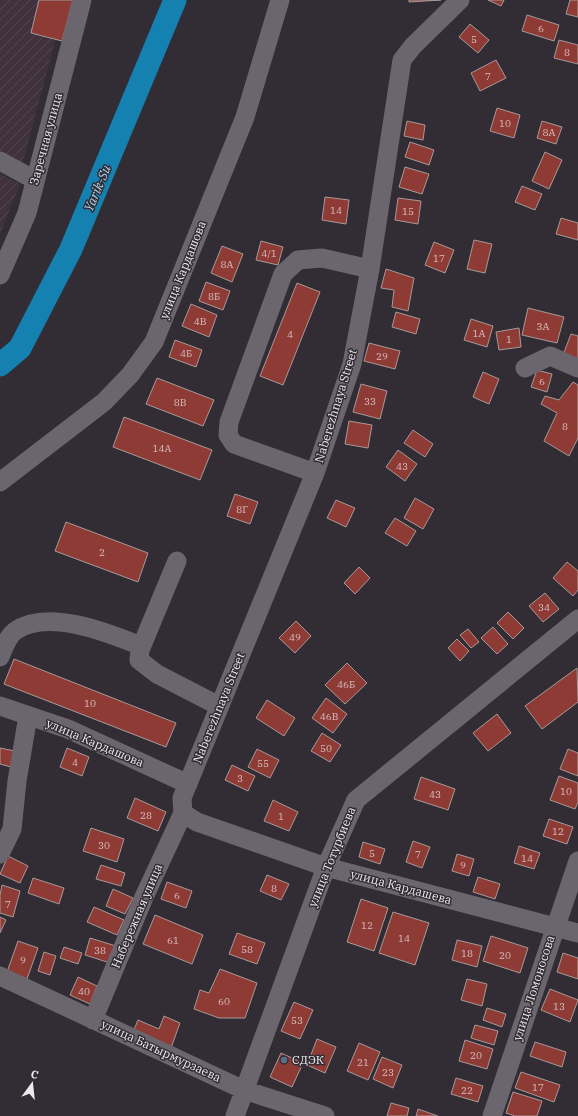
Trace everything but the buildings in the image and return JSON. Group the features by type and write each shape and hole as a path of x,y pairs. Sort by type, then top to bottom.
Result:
{"street":[{"name":"Заречная улица","path":"0,275 27,212 82,0"},
{"name":"улица Кардашова","path":"0,482 104,402 130,375 154,342 245,117 280,0"},
{"name":"Naberezhnaya Street","path":"183,813 182,798 315,473 352,364 370,269 402,60 412,46 460,0"},
{"path":"0,162 35,180"},
{"path":"315,473 234,444 228,435 229,422 283,274 298,260 322,258 370,269"},
{"path":"525,368 550,356 578,368"},
{"path":"177,561 142,646 139,654 139,660 157,674 220,706"},
{"name":"улица Тотурбиева","path":"235,1116 326,867 356,800 578,619"},
{"path":"0,657 7,640 15,632 28,624 47,621 61,622 85,628 142,646"},
{"name":"улица Кардашова","path":"0,706 68,730 188,784"},
{"path":"0,854 12,829 17,781 28,716"},
{"name":"улица Кардашева","path":"183,813 197,822 326,867 578,933"},
{"name":"Набережная улица","path":"93,1020 144,897 183,813"},
{"name":"улица Ломоносова","path":"492,1116 578,861"},
{"name":"улица Батырмурзаева","path":"0,976 244,1090 326,1116"}],"shaded area":[{"path":"0,0 66,0 21,169 0,158"},
{"path":"0,174 20,184 0,234"}],"waterway":[{"name":"Yarik-Su","path":"0,365 20,348 71,249 175,0"}],"place":[{"name":"СДЭК","path":"284,1060"}]}
